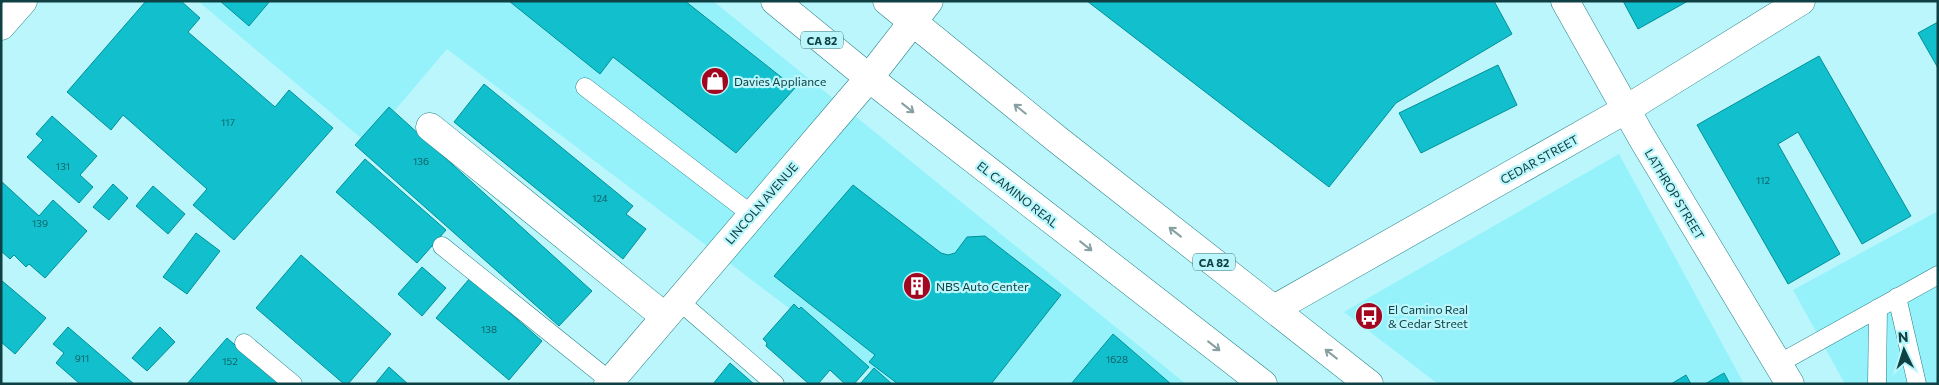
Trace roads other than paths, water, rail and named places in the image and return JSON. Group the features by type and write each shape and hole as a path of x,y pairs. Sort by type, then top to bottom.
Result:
{"street":[{"name":"EL CAMINO REAL","path":"775,1 869,78 1263,384"},
{"name":"CA 82","path":"887,1 921,12 1058,140 1369,384"},
{"name":"LATHROP STREET","path":"1564,1 1626,110 1784,374"},
{"name":"CEDAR STREET","path":"1274,309 1626,110 1801,1"},
{"name":"LINCOLN AVENUE","path":"609,382 869,78 921,12"},
{"path":"430,127 671,308"}],"lane":[{"path":"585,87 751,214"},
{"path":"442,246 609,382"},
{"path":"1784,374 1878,308 1938,275"},
{"path":"1897,297 1917,384"},
{"path":"671,308 775,384"},
{"path":"1877,384 1878,308"},
{"path":"244,343 293,384"}],"place":[{"name":"Davies Appliance","path":"715,81"},
{"name":"NBS Auto Center","path":"917,286"},
{"name":"El Camino Real & Cedar Street","path":"1369,316"}]}
